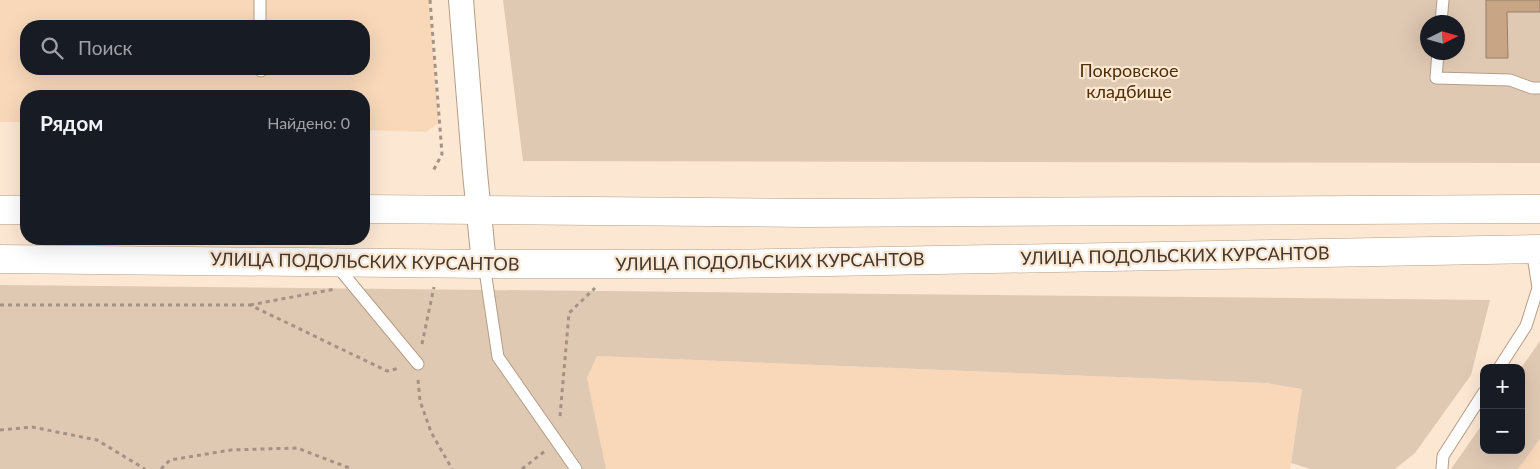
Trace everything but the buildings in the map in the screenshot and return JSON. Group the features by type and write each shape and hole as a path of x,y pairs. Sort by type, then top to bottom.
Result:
{"main road":[{"path":"370,210 806,213 1540,209"},
{"path":"0,210 20,210"},
{"name":"УЛИЦА ПОДОЛЬСКИХ КУРСАНТОВ","path":"0,259 484,264 736,264 1536,250"}],"street":[{"path":"461,0 484,264"}],"lane":[{"path":"260,0 260,20"},
{"path":"1442,15 1443,0"},
{"path":"1437,60 1436,78 1510,80 1532,88 1540,88"},
{"path":"1502,364 1526,326 1538,288 1536,250"},
{"path":"333,262 418,364"},
{"path":"484,264 498,357 576,469"},
{"path":"1442,469 1443,456 1480,398"}],"path":[{"path":"430,0 442,154 432,173"},
{"path":"522,469 557,441 569,314 600,282"},
{"path":"0,305 250,305 353,286"},
{"path":"434,287 418,364 420,401 431,432 452,469"},
{"path":"250,305 387,371 418,364"},
{"path":"0,430 32,427 97,440 146,469"},
{"path":"161,469 170,460 231,450 297,448 352,469"}],"shaded area":[{"path":"0,0 429,0 439,123 426,132 370,130 370,90 20,90 20,122 0,122"},
{"path":"597,356 1266,383 1302,389 1290,469 606,469 587,378"},
{"path":"1540,439 1540,469 1518,469"}],"green space":[{"name":"Покровское кладбище","path":"503,0 1540,0 1540,163 523,161"},
{"path":"0,285 1490,300 1471,375 1415,453 1395,469 1310,469 1291,463 1302,389 1266,383 597,356 587,378 606,469 0,469"},
{"path":"1540,341 1540,439 1518,469 1451,469 1480,428 1480,454 1525,454 1524,364"}]}
